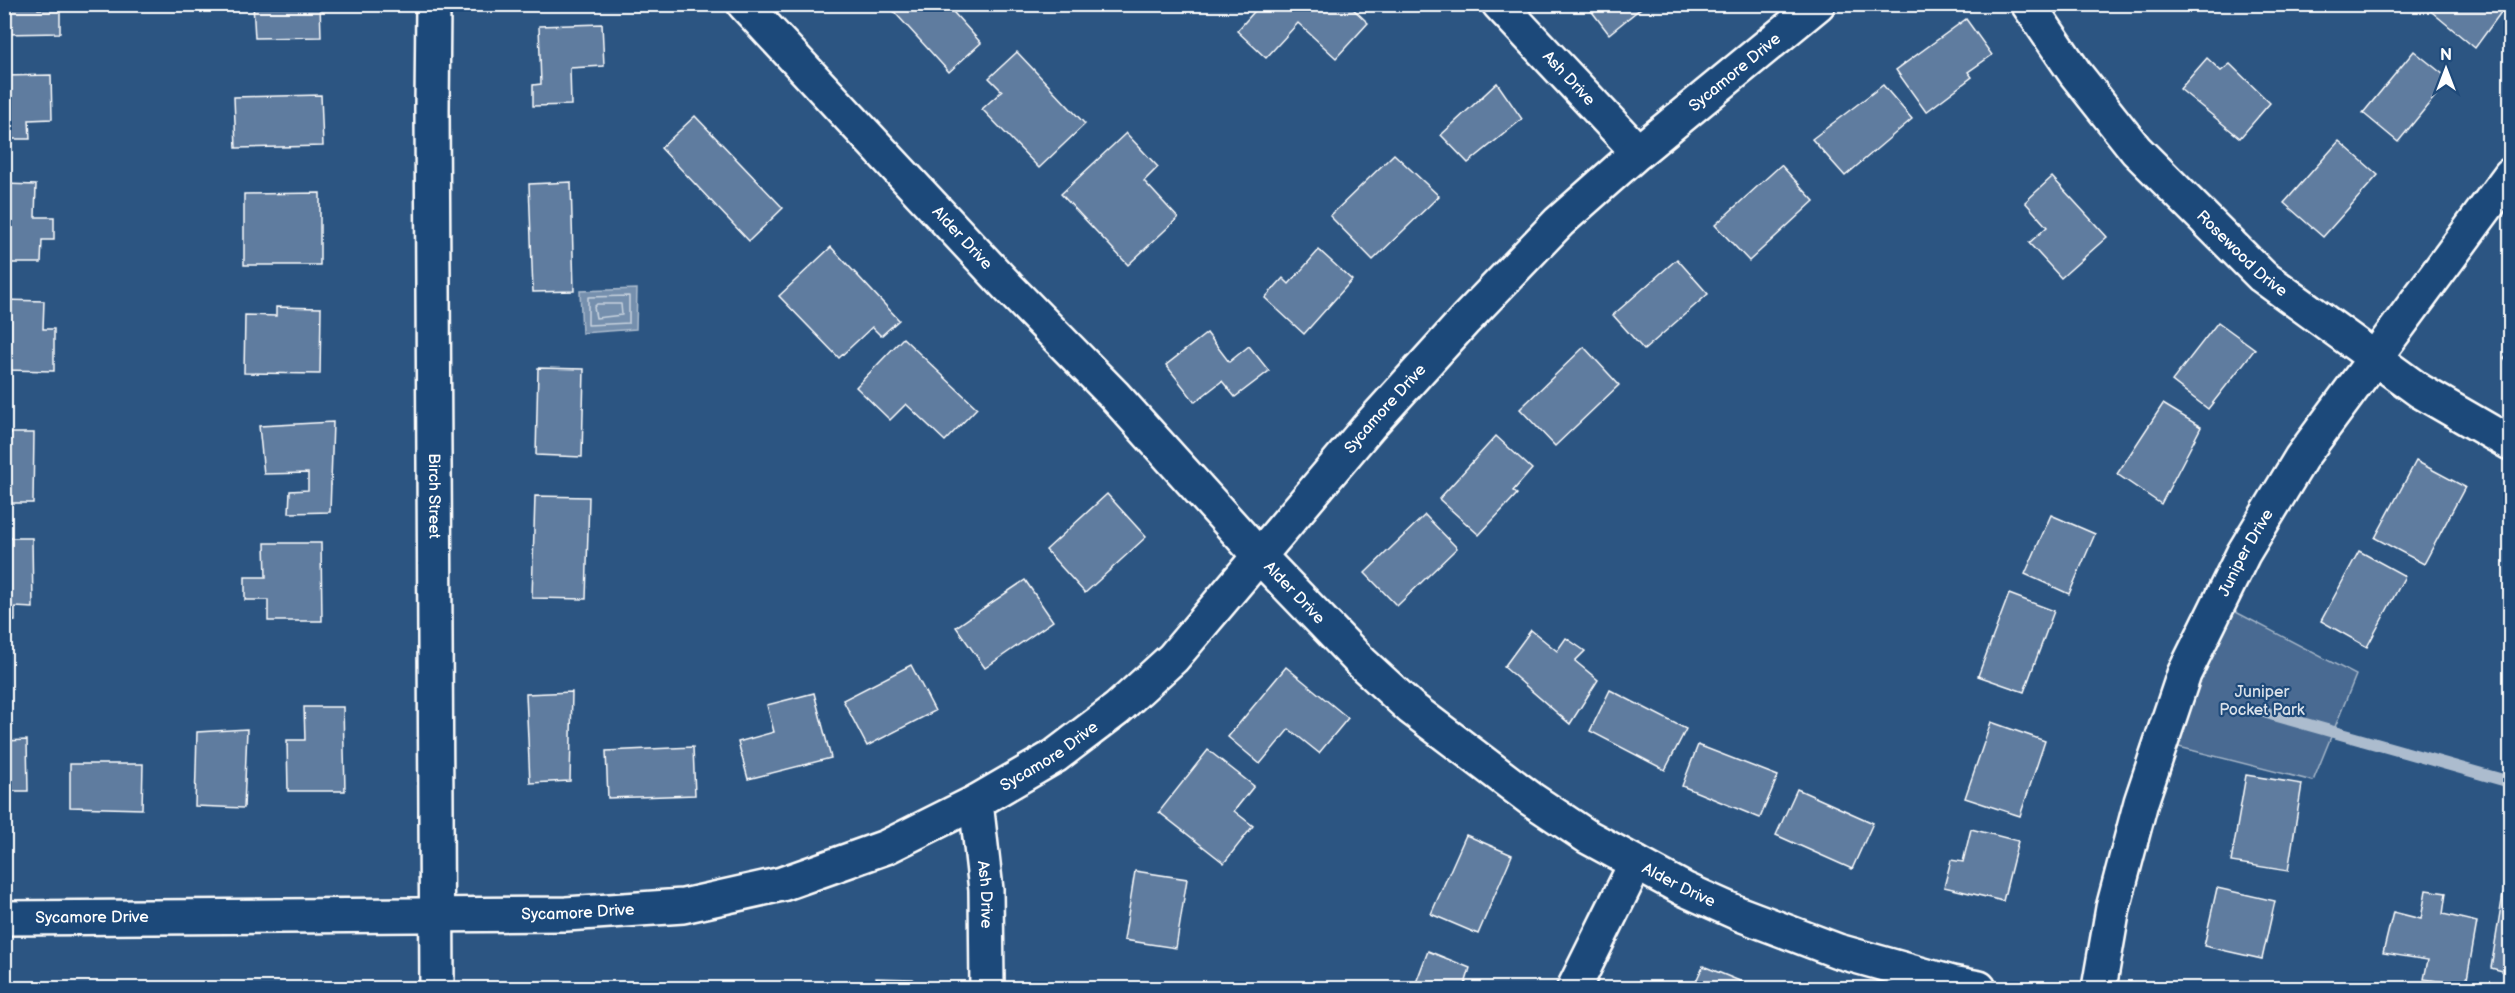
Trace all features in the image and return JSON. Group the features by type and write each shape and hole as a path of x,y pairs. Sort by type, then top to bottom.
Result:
{"street":[{"name":"Birch Street","path":"433,4 437,988"},
{"name":"Alder Drive","path":"744,4 1008,287 1114,395 1260,557 1362,663 1411,708 1531,799 1588,837 1684,889 1740,914 1838,951 1952,983 1979,988"},
{"name":"Ash Drive","path":"1499,4 1638,152"},
{"name":"Sycamore Drive","path":"4,918 566,914 683,906 782,884 885,847 976,802 1055,756 1117,709 1173,658 1369,426 1465,320 1559,222 1638,152 1818,4"},
{"name":"Rosewood Drive","path":"2028,4 2075,73 2136,150 2262,276 2420,391 2511,443"},
{"name":"Juniper Drive","path":"2098,988 2113,908 2141,802 2184,674 2249,544 2301,458 2511,175"},
{"name":"Ash Drive","path":"976,802 986,890 987,988"},
{"path":"1574,988 1636,863"}],"green space":[{"name":"Juniper Pocket Park","path":"2232,610 2356,675 2313,781 2171,745"}],"water":[{"path":"637,289 636,329 582,333 580,291"}],"building":[{"path":"4,4 38,4 38,9 60,9 60,33 4,34"},
{"path":"253,4 320,4 321,37 255,38"},
{"path":"887,4 946,4 981,43 949,72"},
{"path":"1261,4 1348,4 1368,23 1336,58 1298,23 1266,58 1237,31"},
{"path":"1586,4 1646,4 1609,34"},
{"path":"2430,4 2507,4 2475,48 2427,8"},
{"path":"1966,19 1992,55 1968,72 1972,77 1926,112 1896,70"},
{"path":"602,24 604,66 570,68 571,105 533,106 533,85 541,84 539,26"},
{"path":"2414,51 2449,79 2398,142 2363,113"},
{"path":"1017,52 1085,124 1039,168 982,109 1002,91 989,78"},
{"path":"2207,58 2221,71 2230,64 2270,103 2240,138 2180,89"},
{"path":"51,75 52,119 29,120 30,139 4,139 4,76"},
{"path":"1497,83 1522,119 1468,163 1441,135"},
{"path":"1883,85 1912,119 1845,176 1812,139"},
{"path":"321,95 323,146 236,148 234,97"},
{"path":"695,116 783,208 749,241 661,148"},
{"path":"1126,133 1158,167 1144,181 1178,218 1128,265 1061,194"},
{"path":"2339,141 2378,175 2323,237 2284,203"},
{"path":"1394,154 1439,196 1373,260 1330,216"},
{"path":"1781,165 1814,201 1749,261 1715,225"},
{"path":"2052,177 2107,237 2061,278 2029,243 2047,227 2025,202"},
{"path":"571,182 574,291 533,292 529,184"},
{"path":"4,184 36,185 35,217 54,217 54,240 42,240 41,263 4,263"},
{"path":"320,193 320,265 244,265 244,194"},
{"path":"831,247 899,320 881,336 872,327 839,358 779,296"},
{"path":"1319,250 1352,280 1304,334 1265,298 1283,278 1289,284"},
{"path":"1677,259 1708,294 1644,350 1613,315"},
{"path":"4,300 44,301 43,329 54,329 54,371 4,370"},
{"path":"276,307 321,308 320,374 244,373 245,315 276,316"},
{"path":"2218,322 2255,349 2208,409 2172,381"},
{"path":"1207,333 1229,362 1249,346 1269,371 1235,397 1222,381 1195,402 1166,365"},
{"path":"903,338 977,408 945,441 906,404 890,420 856,387"},
{"path":"1584,347 1619,385 1555,446 1520,409"},
{"path":"2510,351 2510,364 2504,359"},
{"path":"538,368 584,369 582,457 536,455"},
{"path":"2163,404 2201,427 2161,504 2117,474"},
{"path":"333,422 330,512 289,513 290,491 308,490 308,473 264,474 259,426"},
{"path":"4,433 34,433 33,503 4,503"},
{"path":"1496,436 1532,469 1513,491 1517,494 1479,535 1439,499"},
{"path":"2416,461 2465,487 2424,564 2375,538"},
{"path":"1107,494 1146,537 1085,593 1046,550"},
{"path":"535,496 589,497 586,599 532,598"},
{"path":"1425,515 1457,548 1397,606 1365,573"},
{"path":"2051,515 2095,534 2069,594 2025,574"},
{"path":"4,538 32,538 33,608 15,607 15,621 4,622"},
{"path":"265,543 321,543 322,621 268,621 268,600 245,600 245,577 266,577"},
{"path":"2359,551 2405,576 2367,647 2321,621"},
{"path":"1025,580 1053,621 985,668 956,627"},
{"path":"2009,594 2054,611 2024,692 1978,676"},
{"path":"1531,630 1557,651 1566,638 1585,651 1575,661 1598,680 1570,724 1504,667"},
{"path":"911,665 935,711 867,746 843,700"},
{"path":"1286,667 1348,718 1319,753 1289,729 1260,764 1228,737"},
{"path":"1610,690 1686,729 1665,770 1590,731"},
{"path":"572,692 570,781 530,783 526,694"},
{"path":"814,693 831,758 748,779 738,742 774,732 767,705"},
{"path":"304,707 343,707 345,791 288,791 287,740 305,740"},
{"path":"1991,722 2045,741 2020,816 1965,798"},
{"path":"247,729 244,808 195,806 197,732"},
{"path":"27,740 28,791 4,791 4,741"},
{"path":"1698,745 1778,776 1760,818 1682,786"},
{"path":"693,747 695,795 608,798 606,751"},
{"path":"1208,750 1254,786 1234,811 1253,826 1224,863 1159,812"},
{"path":"70,764 143,764 142,809 70,807"},
{"path":"2246,775 2302,784 2288,871 2231,862"},
{"path":"1797,789 1873,823 1852,869 1776,835"},
{"path":"1971,829 2018,841 2003,901 1944,887 1951,860 1963,862"},
{"path":"1466,835 1512,855 1478,934 1431,914"},
{"path":"1135,871 1187,879 1176,948 1124,940"},
{"path":"2217,888 2275,901 2262,959 2204,946"},
{"path":"2426,890 2446,893 2443,914 2477,922 2466,985 2424,979 2428,960 2383,953 2393,912 2421,919"},
{"path":"2503,894 2510,895 2510,973 2491,968"},
{"path":"1428,951 1470,968 1464,988 1414,988"},
{"path":"1703,966 1757,988 1693,988"},
{"path":"876,978 913,979 913,988 876,988"}],"waterway":[{"path":"2267,713 2510,782"}]}
